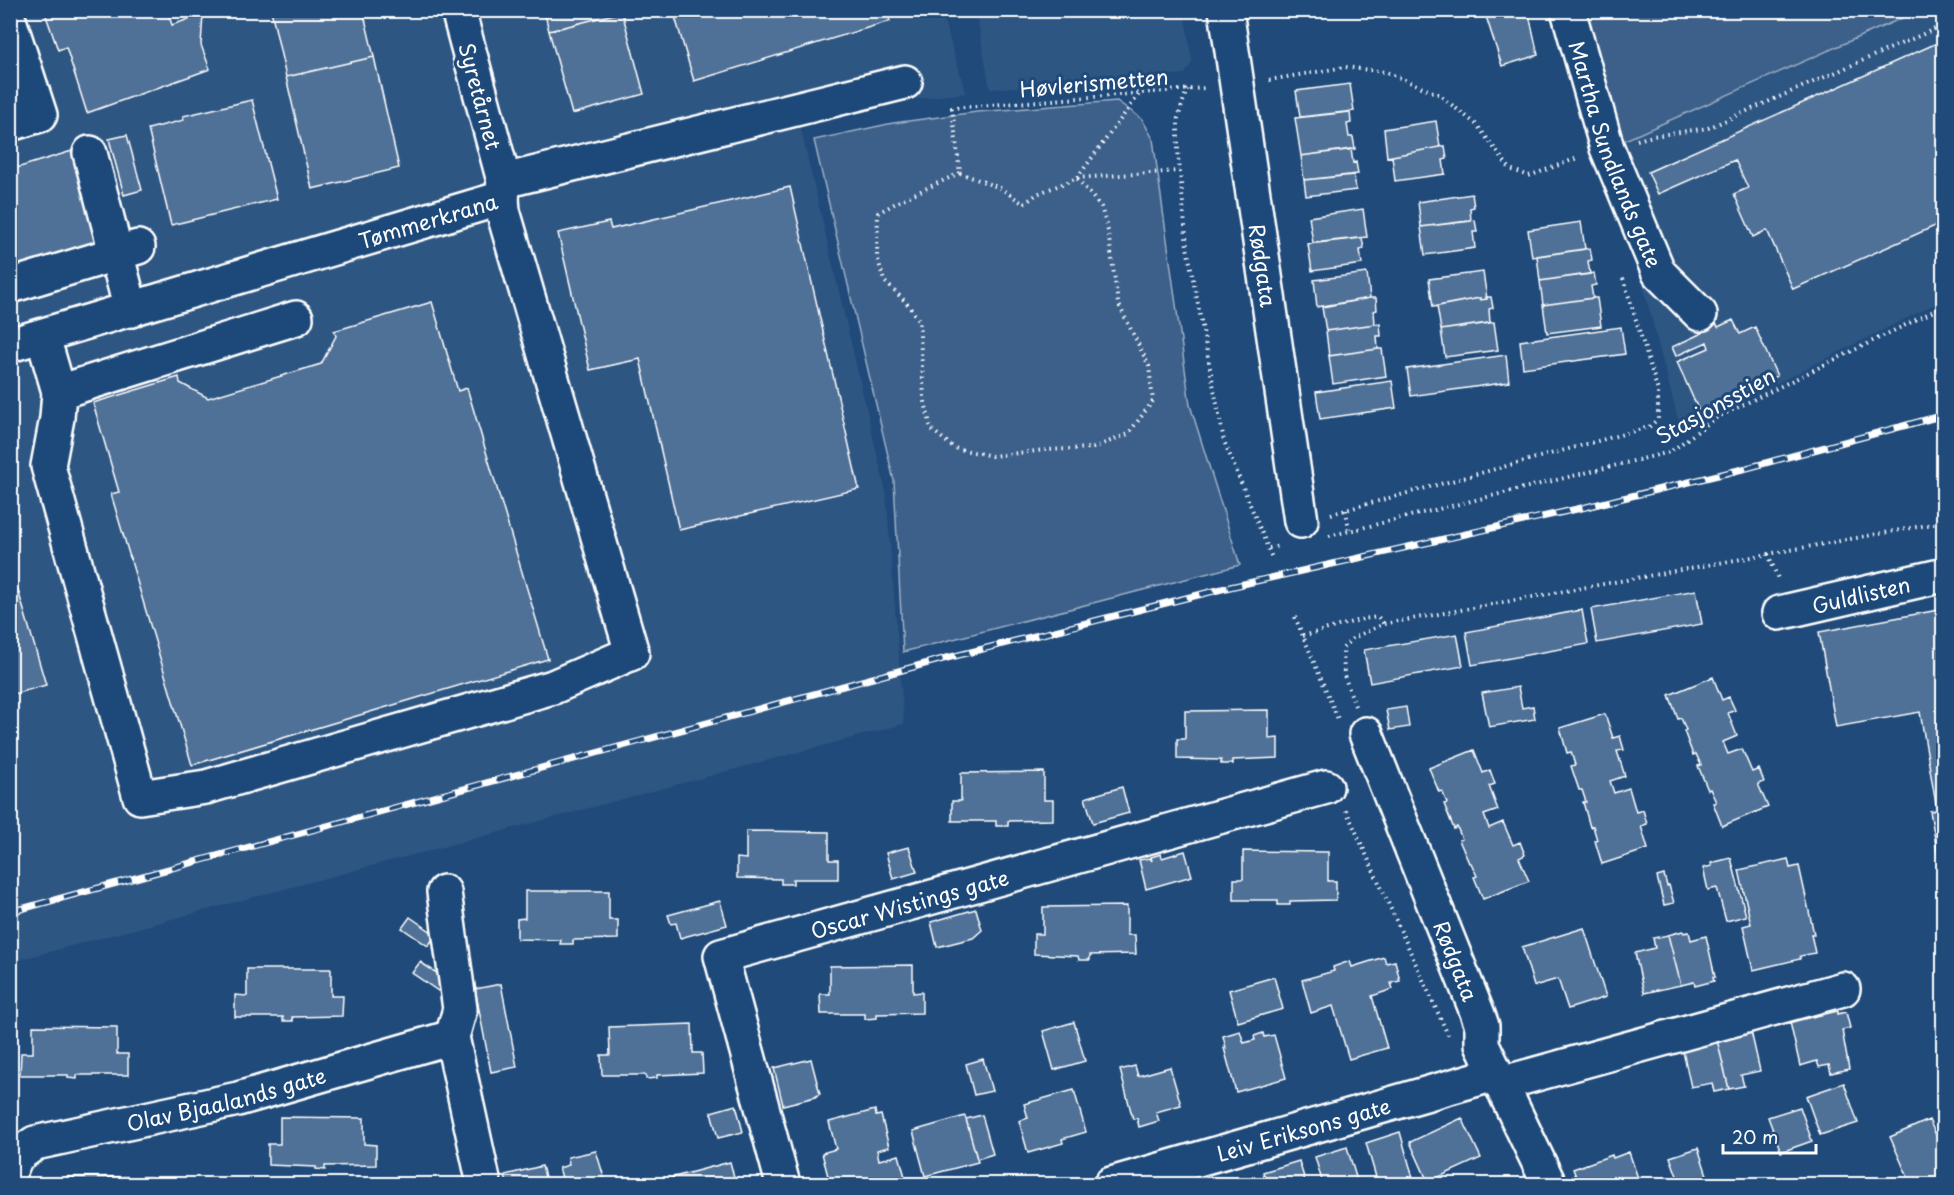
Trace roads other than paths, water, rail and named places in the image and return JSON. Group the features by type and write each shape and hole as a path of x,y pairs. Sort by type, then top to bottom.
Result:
{"street":[{"name":"Syretårnet","path":"59,392 57,418 48,466 140,797 207,787 542,690 632,653 503,211 503,190 458,10"},
{"name":"Rødgata","path":"1226,10 1301,521"},
{"name":"Martha Sundlands gate","path":"1569,10 1607,148 1659,273 1700,314"},
{"path":"10,23 40,116 10,124"},
{"name":"Tømmerkrana","path":"10,345 131,310 503,190 905,82"},
{"path":"90,153 127,250 131,310"},
{"path":"10,286 127,250"},
{"path":"44,337 59,392 296,318"},
{"name":"Guldlisten","path":"1779,613 1944,575"},
{"name":"Rødgata","path":"1366,734 1477,1012 1482,1026 1482,1044 1549,1185"},
{"name":"Oscar Wistings gate","path":"783,1185 721,956 1326,787"},
{"path":"444,892 460,1009 452,1037 484,1185"},
{"name":"Leiv Eriksons gate","path":"1111,1185 1497,1079 1843,989"},
{"name":"Olav Bjaalands gate","path":"10,1170 17,1156 35,1143 238,1098 452,1037"}],"railway":[{"path":"10,912 943,659 1230,587 1586,507 1747,468 1944,415"}]}
